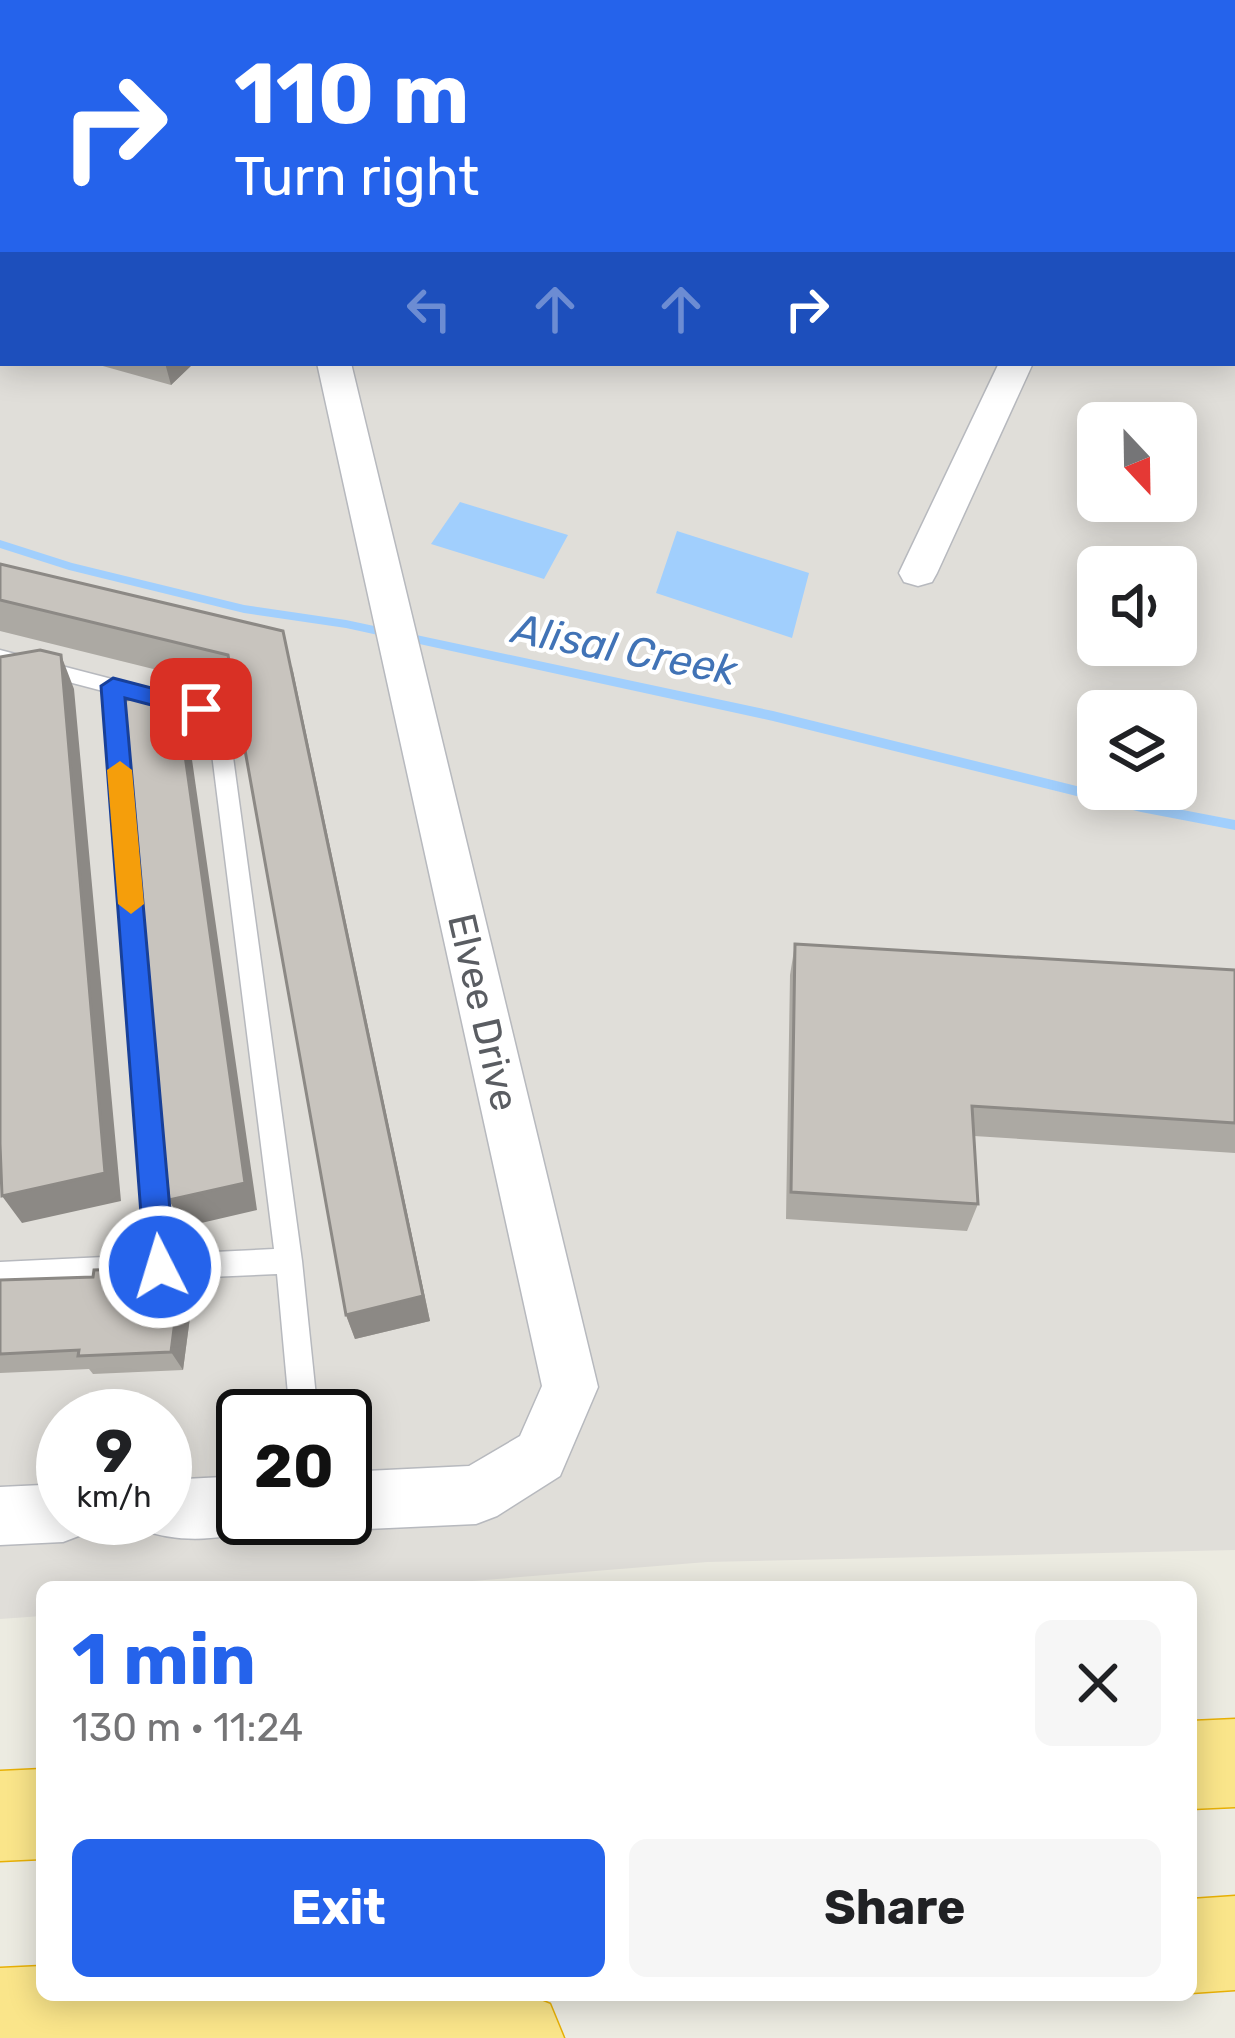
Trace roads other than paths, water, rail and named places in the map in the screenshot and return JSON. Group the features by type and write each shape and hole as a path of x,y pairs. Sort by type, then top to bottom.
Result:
{"highway":[{"path":"1197,1765 1235,1763"},
{"path":"0,1816 36,1814"},
{"path":"1197,1946 1235,1943"},
{"path":"0,2016 292,2001"},
{"path":"226,2005 517,2038"}],"street":[{"name":"Elvee Drive","path":"335,366 570,1387 541,1456 476,1495 372,1500"},
{"path":"918,573 1015,366"},
{"path":"0,1516 36,1514"}],"lane":[{"path":"0,657 201,709 219,728 301,1389"},
{"path":"113,686 160,1267"},
{"path":"0,1274 289,1261"}],"water":[{"path":"460,502 568,535 544,579 431,544"},
{"path":"677,531 809,573 792,638 656,593"}],"waterway":[{"name":"Alisal Creek","path":"0,544 244,609 346,624 773,716 1141,807 1235,825"}]}
